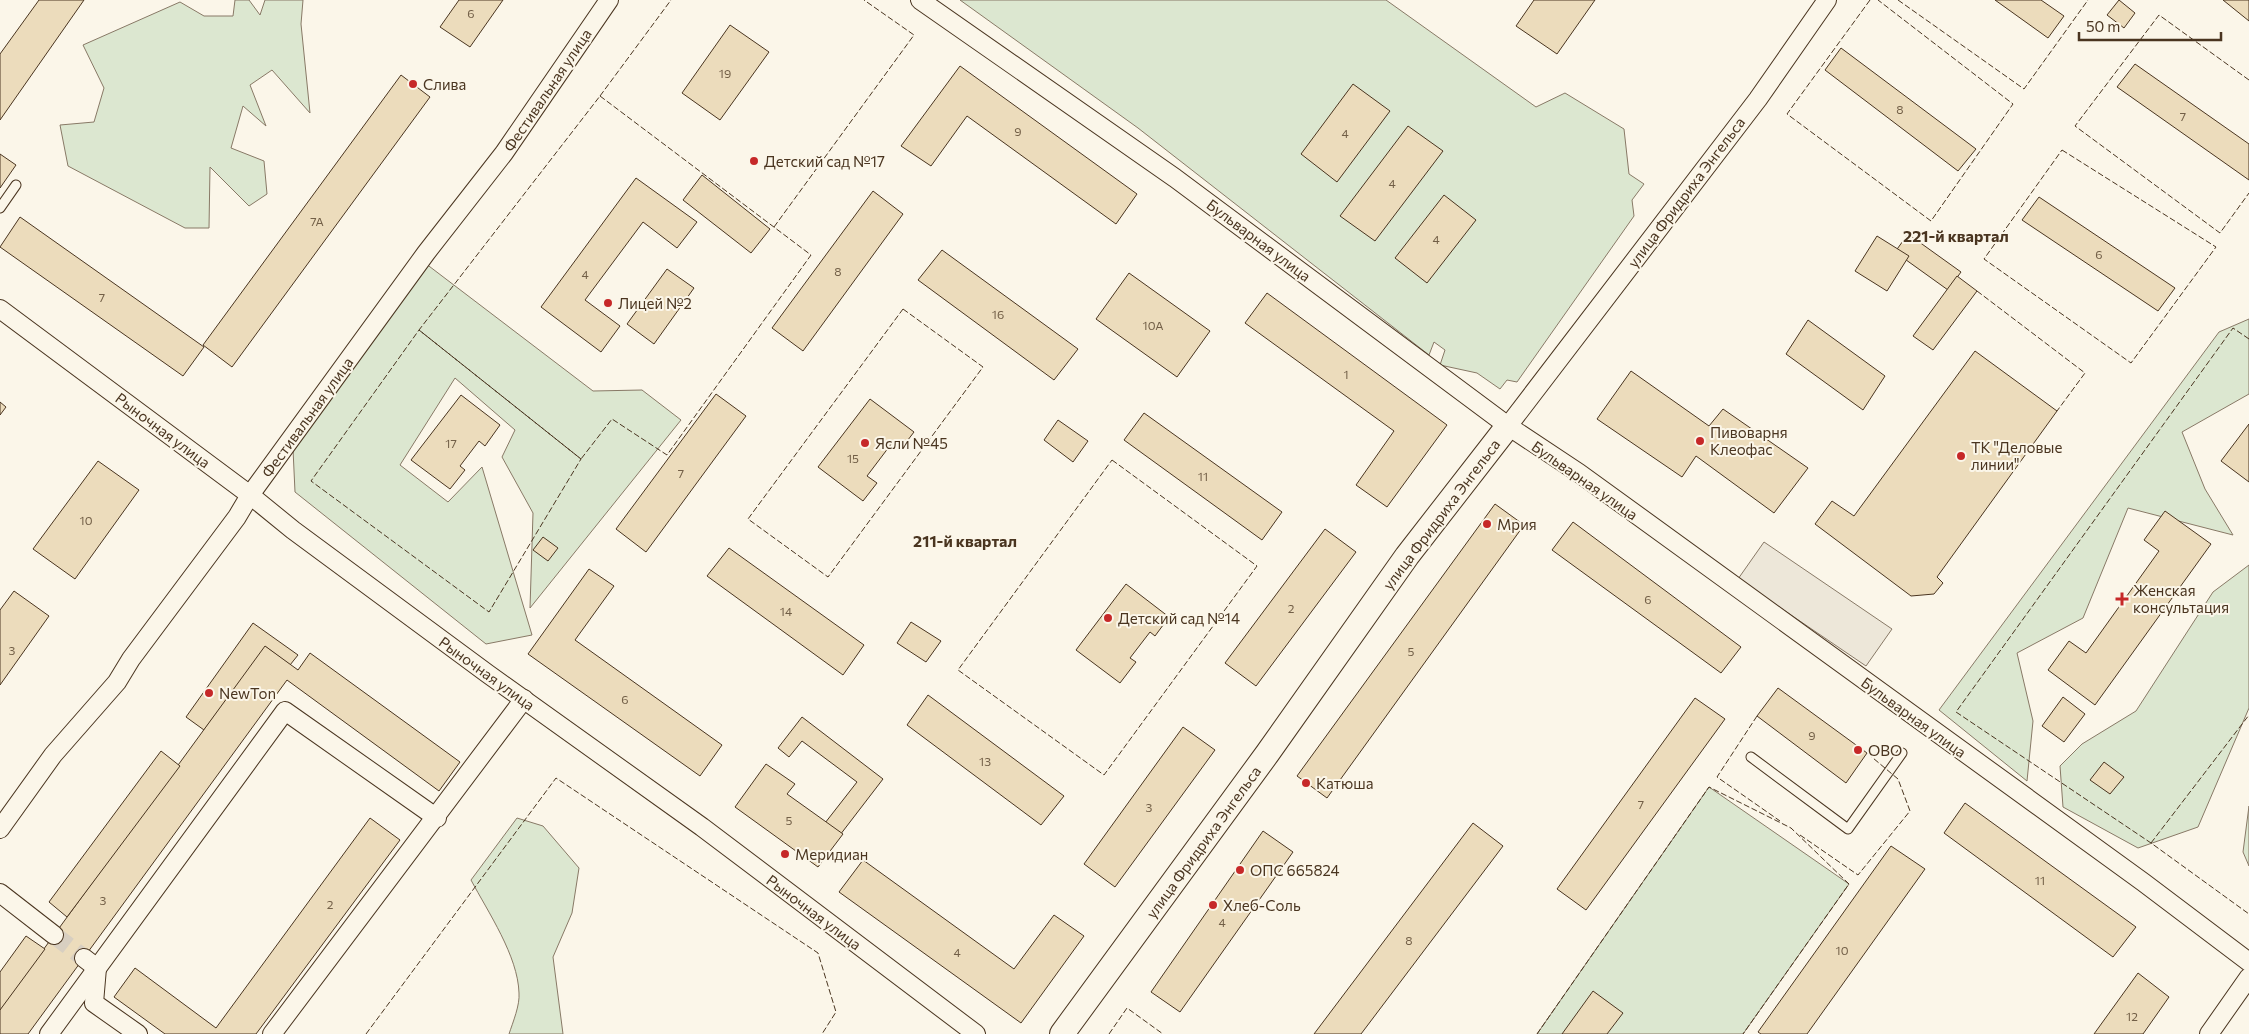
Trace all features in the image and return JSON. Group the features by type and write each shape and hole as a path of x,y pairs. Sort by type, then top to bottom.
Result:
{"street":[{"name":"Фестивальная улица","path":"0,829 53,755 117,682 131,659 237,517 250,495 426,253 504,153 609,0"},
{"name":"Бульварная улица","path":"920,0 1175,178 1508,426 1579,473 2143,882 2249,962"},
{"name":"улица Фридриха Энгельса","path":"1062,1034 1268,754 1408,556 1758,99 1827,0"},
{"name":"Рыночная улица","path":"0,309 250,495 293,530 702,827 976,1034"},
{"path":"272,1034 524,699"},
{"path":"49,1034 90,963 285,711 436,818"},
{"path":"0,893 54,935"},
{"path":"90,963 94,1003 138,1034"},
{"path":"2209,1034 2249,977"}],"lane":[{"path":"0,208 16,185"},
{"path":"1751,757 1848,829 1902,753"}],"green space":[{"path":"235,0 249,0 260,15 265,0 303,0 301,24 310,113 272,70 250,85 266,126 243,106 231,148 264,161 267,194 249,206 210,167 209,228 185,228 68,166 60,125 94,122 104,88 83,45 180,2 204,16 233,16"},
{"path":"960,0 1386,0 1536,107 1565,93 1624,129 1629,174 1644,184 1632,200 1634,216 1517,382 1507,380 1500,389 1477,373 1440,365 1445,350 1434,342 1429,355 1138,128"},
{"path":"421,260 593,391 642,390 681,420 530,608 533,513 502,457 515,430 455,378 400,465 448,502 482,467 532,635 486,644 295,492 293,449"},
{"path":"2249,319 2249,394 2182,432 2205,489 2233,535 2128,508 2083,618 2017,653 2033,721 2027,781 1939,710 2219,332"},
{"path":"2249,565 2249,708 2198,827 2138,848 2063,807 2060,766 2082,744 2136,711 2213,592"},
{"path":"1709,787 1849,884 1743,1034 1537,1034"},
{"path":"2249,806 2249,866 2243,852"},
{"path":"517,818 543,826 579,868 572,913 553,957 563,1034 509,1034 518,1003 517,979 508,949 471,880"}],"shaded area":[{"path":"1764,542 1892,629 1866,666 1738,579"}],"building":[{"path":"39,0 84,0 0,120 0,54"},
{"path":"459,0 503,0 470,47 440,27"},
{"path":"1534,0 1595,0 1557,54 1516,26"},
{"path":"1995,0 2041,0 2064,16 2048,38"},
{"path":"2119,0 2135,13 2124,28 2107,15"},
{"path":"2223,0 2249,0 2249,21"},
{"path":"730,25 769,52 720,120 682,93"},
{"path":"1841,48 1976,149 1958,171 1825,70"},
{"path":"2135,64 2249,144 2249,180 2117,87"},
{"path":"960,66 1137,194 1116,224 967,116 931,166 901,146"},
{"path":"401,75 430,97 232,367 203,345"},
{"path":"1353,84 1390,111 1337,182 1301,154"},
{"path":"1408,126 1443,151 1375,241 1340,216"},
{"path":"0,154 16,165 0,188"},
{"path":"702,175 770,229 751,253 683,200"},
{"path":"636,178 697,222 677,248 643,222 585,300 620,326 601,352 541,307"},
{"path":"873,191 903,214 803,351 772,328"},
{"path":"1444,195 1476,220 1427,283 1395,258"},
{"path":"2039,197 2175,288 2158,311 2022,220"},
{"path":"20,217 204,347 183,376 0,247"},
{"path":"1908,234 1961,272 1948,290 1895,252"},
{"path":"1877,236 1909,256 1887,291 1855,271"},
{"path":"942,250 1078,349 1054,380 918,280"},
{"path":"667,269 694,288 654,344 627,324"},
{"path":"1129,273 1210,331 1177,377 1096,319"},
{"path":"1957,276 1977,291 1933,350 1913,336"},
{"path":"1267,293 1447,425 1387,507 1356,485 1394,431 1245,323"},
{"path":"1808,320 1885,376 1863,410 1786,354"},
{"name":"ТК \"Деловые линии\"","path":"1975,351 2057,411 1937,577 1943,583 1934,594 1911,596 1815,524 1832,501 1854,516"},
{"name":"Пивоварня Клеофас","path":"1631,371 1709,426 1723,409 1808,468 1774,513 1696,456 1682,477 1597,419"},
{"path":"716,394 746,416 646,552 616,529"},
{"path":"461,395 500,425 485,446 479,441 460,466 465,470 450,489 411,460"},
{"path":"870,399 914,432 901,449 892,443 867,476 877,483 863,501 818,467"},
{"path":"0,402 6,407 0,415"},
{"path":"1144,413 1282,512 1262,540 1124,440"},
{"path":"1058,420 1088,441 1073,462 1044,440"},
{"path":"2249,424 2249,482 2221,461"},
{"path":"98,461 139,490 75,579 33,549"},
{"path":"1495,504 1524,525 1327,798 1297,776"},
{"path":"2165,511 2211,544 2095,705 2048,670 2069,641 2086,653 2159,551 2144,540"},
{"path":"1573,522 1741,647 1721,673 1552,550"},
{"path":"1325,529 1356,552 1256,686 1225,663"},
{"path":"543,537 558,548 548,561 533,550"},
{"path":"729,548 864,645 843,675 707,576"},
{"path":"589,569 614,586 575,640 722,745 700,776 528,654"},
{"path":"1126,584 1169,617 1155,636 1150,632 1130,658 1136,662 1120,683 1076,650"},
{"path":"14,591 49,616 0,685 0,610"},
{"path":"911,622 941,641 926,662 897,643"},
{"path":"253,623 298,655 290,665 266,647 204,730 186,717"},
{"path":"265,646 298,670 310,653 460,762 439,791 287,680 28,1034 0,1034 0,1009"},
{"path":"1778,688 1867,753 1846,783 1757,716"},
{"path":"928,695 1064,796 1041,825 907,725"},
{"path":"2063,697 2085,714 2064,742 2042,726"},
{"path":"1695,698 1725,719 1586,910 1557,889"},
{"path":"802,717 883,779 840,835 825,823 857,782 802,741 789,757 778,748"},
{"path":"1183,727 1215,750 1115,887 1084,864"},
{"path":"161,751 180,766 67,917 49,902"},
{"path":"2104,762 2124,777 2110,794 2090,780"},
{"path":"766,764 795,784 787,794 843,834 818,867 735,807"},
{"path":"1965,803 2136,927 2113,957 1944,833"},
{"path":"370,818 400,840 256,1034 165,1034 114,997 135,968 216,1028"},
{"path":"1473,823 1503,846 1361,1034 1314,1034"},
{"path":"1263,831 1293,852 1180,1012 1151,992"},
{"path":"1891,846 1925,869 1807,1034 1761,1034 1758,1032"},
{"path":"863,860 1014,969 1054,915 1084,936 1021,1023 839,892"},
{"path":"26,936 45,949 0,1010 0,972"},
{"path":"2138,973 2169,997 2143,1034 2094,1034"},
{"path":"1593,991 1623,1013 1607,1034 1562,1034"}],"tunnel":[{"path":"54,935 84,958"}],"fence":[{"path":"600,96 671,0"},
{"path":"774,227 914,35 864,0"},
{"path":"1870,0 1787,114 1931,221 2013,104 1878,0"},
{"path":"1898,0 2024,89 2088,0"},
{"path":"2249,80 2159,15 2075,126 2220,233 2249,193"},
{"path":"600,96 811,255 667,455 612,419 581,459 419,330 600,96"},
{"path":"2062,150 2216,247 2131,363 1984,259 2062,150"},
{"path":"1977,291 2085,373 2057,411"},
{"path":"903,309 983,367 828,577 748,519 903,309"},
{"path":"2249,339 2233,328 1956,712 2151,843 2249,914"},
{"path":"419,330 581,459 489,612 311,481 419,330"},
{"path":"1112,460 1257,566 1104,775 958,670 1112,460"},
{"path":"2151,843 2249,715"},
{"path":"1757,716 1717,777 1780,821"},
{"path":"1800,835 1858,875 1910,811 1898,779 1867,753"},
{"path":"366,1034 556,778 818,953 836,1012 822,1034"},
{"path":"1537,1034 1709,787 1791,828 1849,884 1743,1034"},
{"path":"1109,1034 1127,1008 1163,1034"}],"place":[{"name":"Слива","path":"413,84"},
{"name":"Детский сад №17","path":"754,161"},
{"name":"Лицей №2","path":"608,303"},
{"name":"Пивоварня Клеофас","path":"1700,441"},
{"name":"Ясли №45","path":"865,443"},
{"name":"ТК \"Деловые линии\"","path":"1961,456"},
{"name":"Мрия","path":"1487,524"},
{"name":"Женская консультация","path":"2122,599"},
{"name":"Детский сад №14","path":"1108,618"},
{"name":"NewTon","path":"209,693"},
{"name":"ОВО","path":"1858,750"},
{"name":"Катюша","path":"1306,783"},
{"name":"Меридиан","path":"785,854"},
{"name":"ОПС 665824","path":"1240,870"},
{"name":"Хлеб-Соль","path":"1213,905"}],"district":[{"name":"221-й квартал","path":"1956,235"},
{"name":"211-й квартал","path":"965,540"}]}
